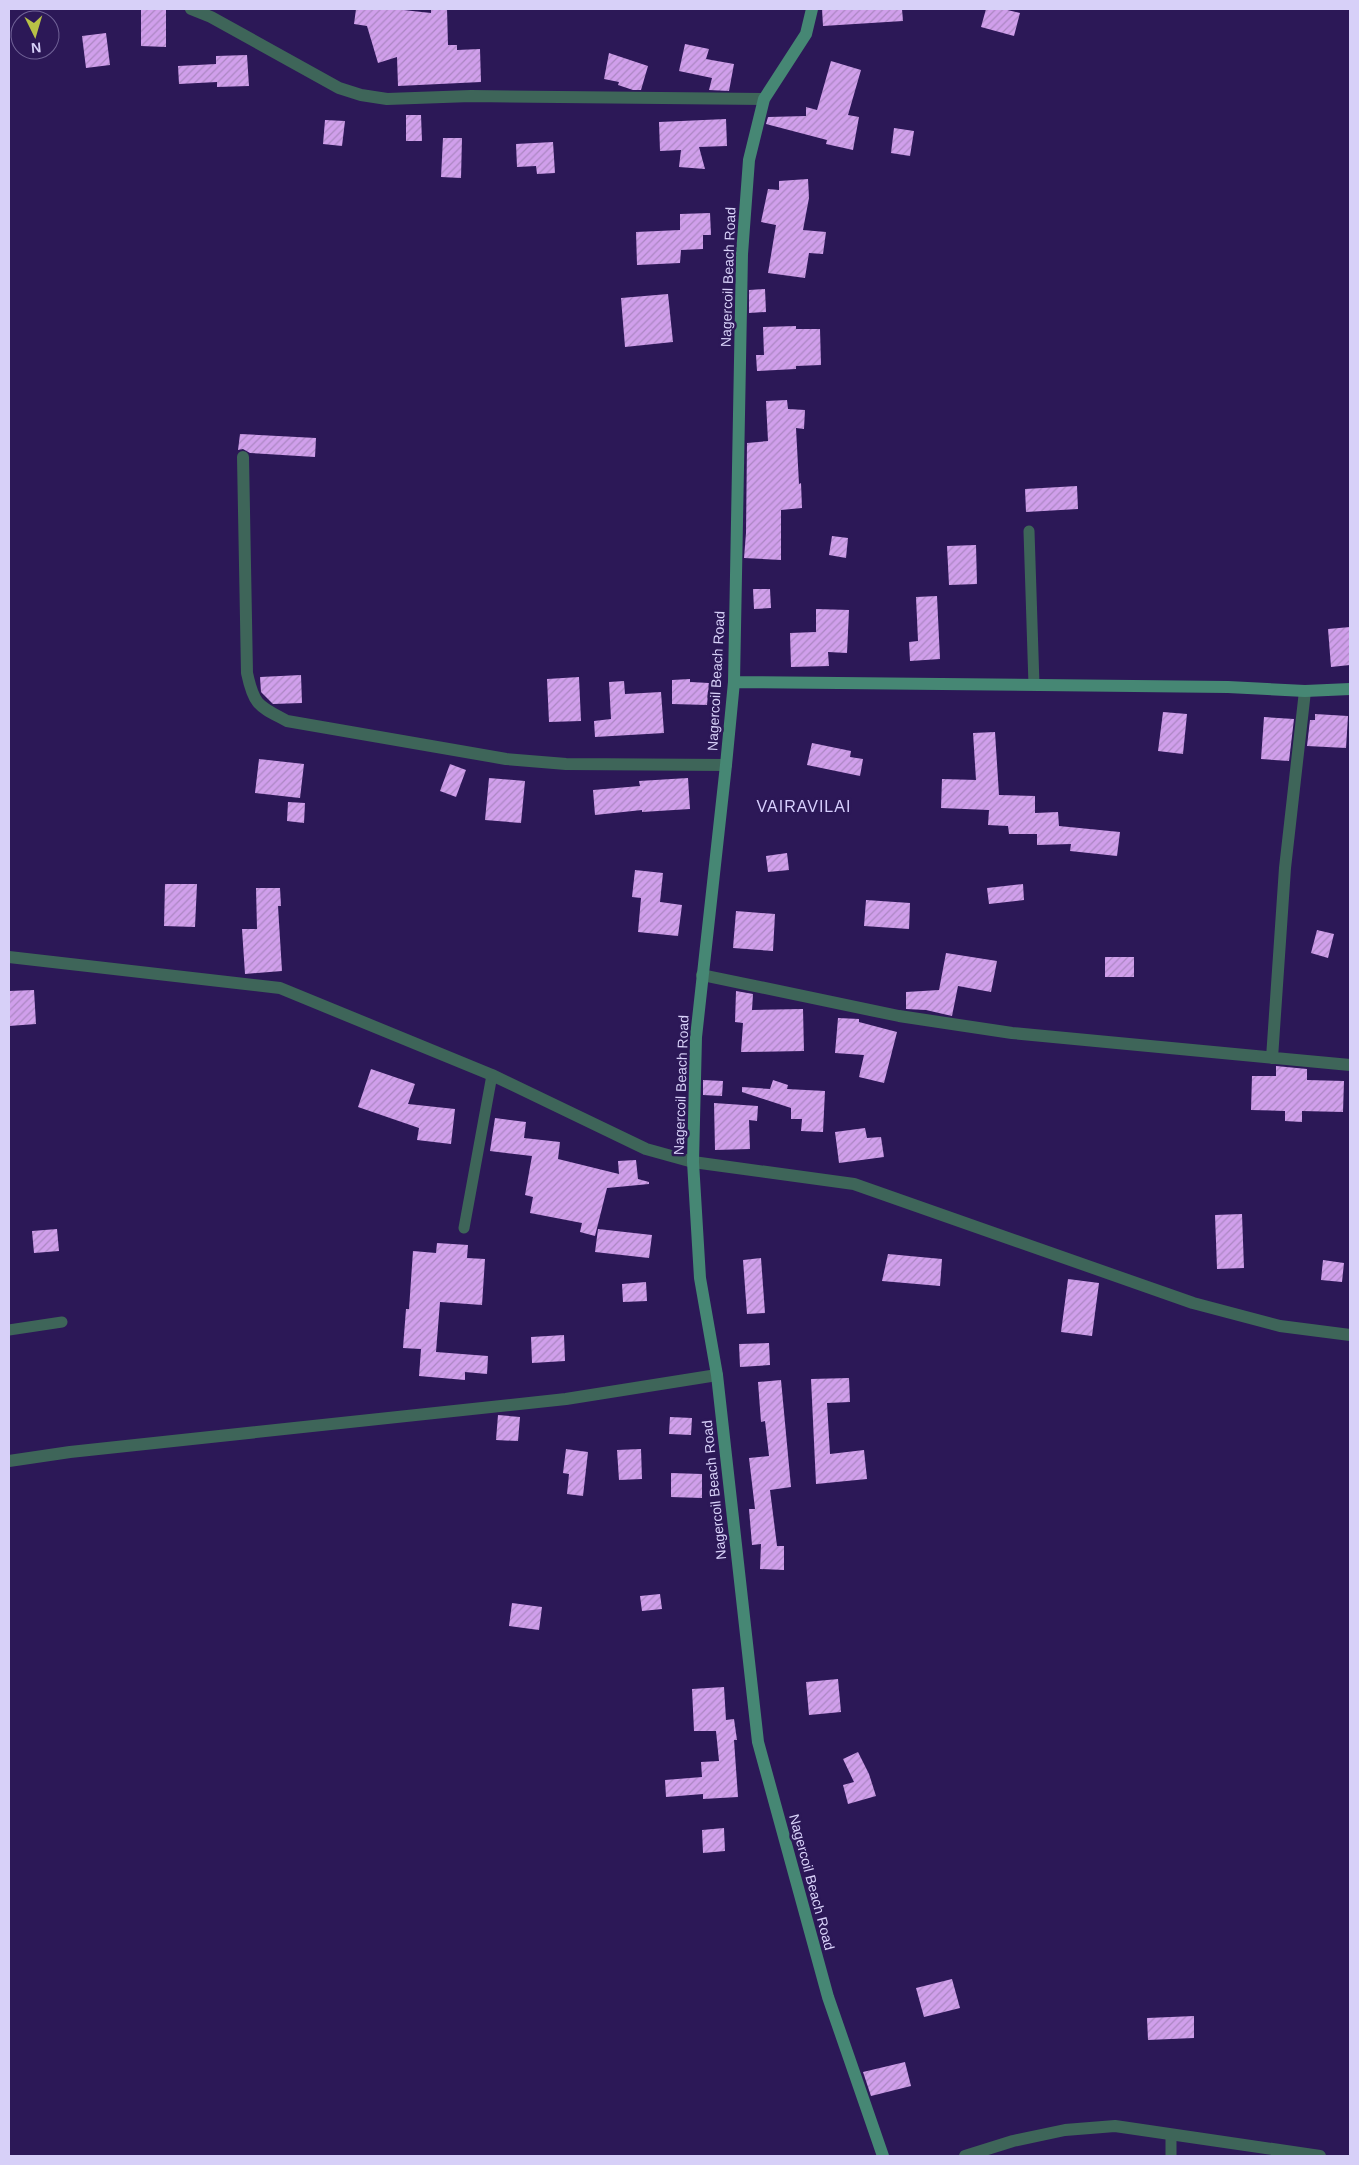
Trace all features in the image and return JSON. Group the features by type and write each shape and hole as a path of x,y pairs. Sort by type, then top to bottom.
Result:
{"main road":[{"name":"Nagercoil Beach Road","path":"812,9 806,34 764,99 749,160 742,254 734,682 696,1037 693,1162 700,1278 717,1374 758,1742 828,1997 882,2156"},
{"path":"734,682 1228,687 1305,691 1350,689"}],"street":[{"path":"191,9 211,17 339,88 362,95 387,99 470,96 764,99"},
{"path":"243,457 247,673 251,691 260,707 287,721 506,759 566,764 726,765"},
{"path":"1272,1058 1285,868 1305,691"},
{"path":"9,957 280,988 492,1075 646,1149 693,1162 854,1184 1193,1304 1280,1326 1350,1335"},
{"path":"702,975 899,1016 1012,1033 1350,1065"},
{"path":"9,1461 70,1452 566,1399 717,1374"},
{"path":"965,2156 1013,2141 1065,2130 1115,2126 1320,2156"}],"lane":[{"path":"1029,531 1034,684"},
{"path":"464,1228 492,1075"},
{"path":"9,1330 62,1322"},
{"path":"1171,2135 1171,2156"}],"building":[{"path":"356,9 394,9 431,13 431,9 447,9 448,45 457,45 457,50 480,49 481,82 398,86 397,57 378,63 367,26 354,24"},
{"path":"822,9 902,9 903,21 823,26"},
{"path":"986,9 1003,9 1020,13 1014,36 981,27"},
{"path":"141,10 166,10 166,47 141,46"},
{"path":"106,33 110,65 86,68 82,36"},
{"path":"685,44 709,49 706,59 734,64 729,91 709,90 712,78 679,71"},
{"path":"609,53 648,66 641,90 633,90 618,85 619,82 604,79"},
{"path":"247,55 249,86 217,87 217,82 179,84 178,66 216,64 216,56"},
{"path":"831,61 861,70 848,115 859,117 853,150 826,144 827,140 766,124 768,117 806,116 806,107 817,110"},
{"path":"406,115 421,115 422,141 406,141"},
{"path":"726,119 727,146 699,147 705,169 679,167 681,150 660,151 659,122"},
{"path":"325,120 345,121 342,146 323,144"},
{"path":"894,128 914,131 910,156 891,153"},
{"path":"443,138 462,138 461,178 441,177"},
{"path":"553,142 555,173 537,174 536,166 517,167 516,144"},
{"path":"808,179 809,198 803,230 826,232 823,254 809,253 805,278 768,273 776,225 761,222 768,189 779,190 779,181"},
{"path":"710,213 711,235 703,235 703,249 681,250 680,263 637,265 636,232 680,230 680,214"},
{"path":"765,289 766,312 749,313 749,290"},
{"path":"668,294 673,342 625,347 621,298"},
{"path":"796,326 796,329 820,329 821,365 796,366 796,369 757,371 756,355 764,355 763,327"},
{"path":"787,400 788,409 805,410 804,429 796,428 802,508 781,510 781,560 744,558 747,443 768,441 766,401"},
{"path":"240,434 316,438 315,457 250,453 243,449 238,450"},
{"path":"1077,486 1078,509 1026,512 1025,489"},
{"path":"832,536 848,538 846,558 829,555"},
{"path":"976,545 977,584 949,585 947,546"},
{"path":"753,589 770,589 771,608 754,609"},
{"path":"937,596 940,659 910,661 909,642 918,641 916,597"},
{"path":"816,609 849,610 847,653 828,652 829,666 791,667 790,633 816,632"},
{"path":"1350,627 1350,665 1331,667 1328,629"},
{"path":"301,675 302,703 273,704 261,692 260,677"},
{"path":"579,677 581,721 549,722 547,679"},
{"path":"690,679 690,682 709,683 707,705 672,704 672,680"},
{"path":"624,681 625,694 661,692 664,733 595,737 594,721 611,719 609,682"},
{"path":"1163,712 1187,714 1183,754 1158,751"},
{"path":"1315,714 1348,716 1346,748 1307,746 1310,720 1315,720"},
{"path":"1264,717 1294,719 1289,761 1261,759"},
{"path":"995,732 999,795 1035,796 1035,813 1058,812 1059,826 1120,832 1117,856 1070,851 1071,844 1037,845 1037,834 1009,834 1008,826 988,825 989,810 941,808 942,779 976,780 973,733"},
{"path":"812,743 851,751 850,757 863,759 860,776 807,765"},
{"path":"259,759 304,764 300,798 255,793"},
{"path":"450,764 466,770 456,797 440,791"},
{"path":"489,778 525,781 521,823 485,820"},
{"path":"688,778 690,809 642,812 642,810 595,815 593,790 640,786 639,781"},
{"path":"288,802 305,803 304,823 287,821"},
{"path":"787,853 789,870 768,872 766,856"},
{"path":"635,870 663,873 660,902 682,905 678,936 638,932 641,898 632,897"},
{"path":"165,884 197,884 195,927 164,926"},
{"path":"1023,884 1024,900 989,904 987,888"},
{"path":"256,888 280,888 281,906 278,906 282,971 245,974 242,929 257,929"},
{"path":"866,900 910,903 909,929 864,926"},
{"path":"736,911 775,914 773,951 733,948"},
{"path":"1317,930 1334,934 1328,958 1311,953"},
{"path":"946,953 997,961 991,992 958,986 952,1016 926,1010 906,1009 906,992 939,990"},
{"path":"1105,957 1134,957 1134,977 1105,977"},
{"path":"34,990 36,1024 9,1026 9,991"},
{"path":"736,991 753,994 752,1010 803,1009 804,1051 741,1052 743,1023 735,1022"},
{"path":"838,1018 859,1019 859,1022 897,1032 884,1083 859,1077 864,1055 835,1053"},
{"path":"1276,1066 1307,1069 1307,1080 1344,1081 1343,1112 1302,1111 1302,1122 1285,1121 1285,1111 1251,1110 1252,1076 1276,1076"},
{"path":"371,1069 415,1084 408,1104 455,1109 451,1144 417,1140 419,1128 358,1107"},
{"path":"703,1080 723,1081 722,1096 703,1095"},
{"path":"773,1080 788,1085 787,1089 825,1091 823,1132 801,1131 802,1119 791,1119 791,1108 742,1092 742,1087 770,1089"},
{"path":"714,1103 758,1106 757,1121 749,1120 750,1149 715,1150"},
{"path":"495,1118 526,1122 524,1138 560,1142 558,1159 619,1174 618,1161 636,1160 638,1179 649,1182 649,1184 607,1188 595,1236 580,1232 582,1223 530,1213 533,1197 525,1195 532,1156 490,1151"},
{"path":"865,1128 867,1138 881,1137 884,1157 839,1163 835,1132"},
{"path":"1242,1214 1244,1268 1217,1269 1215,1215"},
{"path":"57,1229 59,1251 34,1253 32,1231"},
{"path":"598,1229 652,1235 649,1258 595,1252"},
{"path":"437,1243 468,1245 467,1258 485,1259 482,1305 440,1302 436,1352 488,1356 487,1374 465,1372 465,1380 419,1376 421,1349 403,1348 406,1309 409,1309 413,1251 436,1253"},
{"path":"888,1254 942,1259 940,1286 882,1281"},
{"path":"761,1258 765,1313 747,1314 743,1260"},
{"path":"1323,1260 1344,1263 1342,1282 1321,1280"},
{"path":"1068,1279 1099,1283 1092,1336 1061,1332"},
{"path":"646,1282 647,1301 623,1302 622,1284"},
{"path":"564,1335 565,1361 532,1363 531,1337"},
{"path":"769,1343 770,1365 740,1367 739,1344"},
{"path":"849,1378 850,1402 827,1403 830,1454 864,1450 867,1479 816,1484 811,1379"},
{"path":"781,1380 791,1487 770,1490 777,1546 784,1546 784,1570 760,1569 761,1544 752,1545 749,1509 755,1509 749,1458 769,1456 765,1421 761,1422 758,1382"},
{"path":"498,1415 520,1417 518,1441 496,1440"},
{"path":"670,1417 692,1418 691,1435 669,1434"},
{"path":"566,1449 588,1452 583,1496 567,1494 569,1474 563,1473"},
{"path":"641,1449 642,1479 619,1480 617,1450"},
{"path":"671,1473 702,1474 702,1498 671,1497"},
{"path":"660,1594 662,1609 642,1611 640,1596"},
{"path":"512,1603 542,1607 539,1630 509,1626"},
{"path":"838,1679 841,1712 809,1715 806,1682"},
{"path":"724,1687 726,1720 734,1719 737,1740 734,1740 738,1797 703,1799 703,1794 666,1797 665,1780 702,1777 701,1762 719,1761 716,1731 694,1731 692,1689"},
{"path":"858,1752 869,1774 876,1796 848,1804 843,1785 854,1782 843,1759"},
{"path":"724,1828 725,1851 703,1853 702,1830"},
{"path":"952,1979 960,2008 924,2017 916,1988"},
{"path":"1194,2016 1194,2038 1148,2040 1147,2018"},
{"path":"905,2062 911,2086 871,2096 863,2072"}],"district":[{"name":"VAIRAVILAI","path":"804,806"}]}
